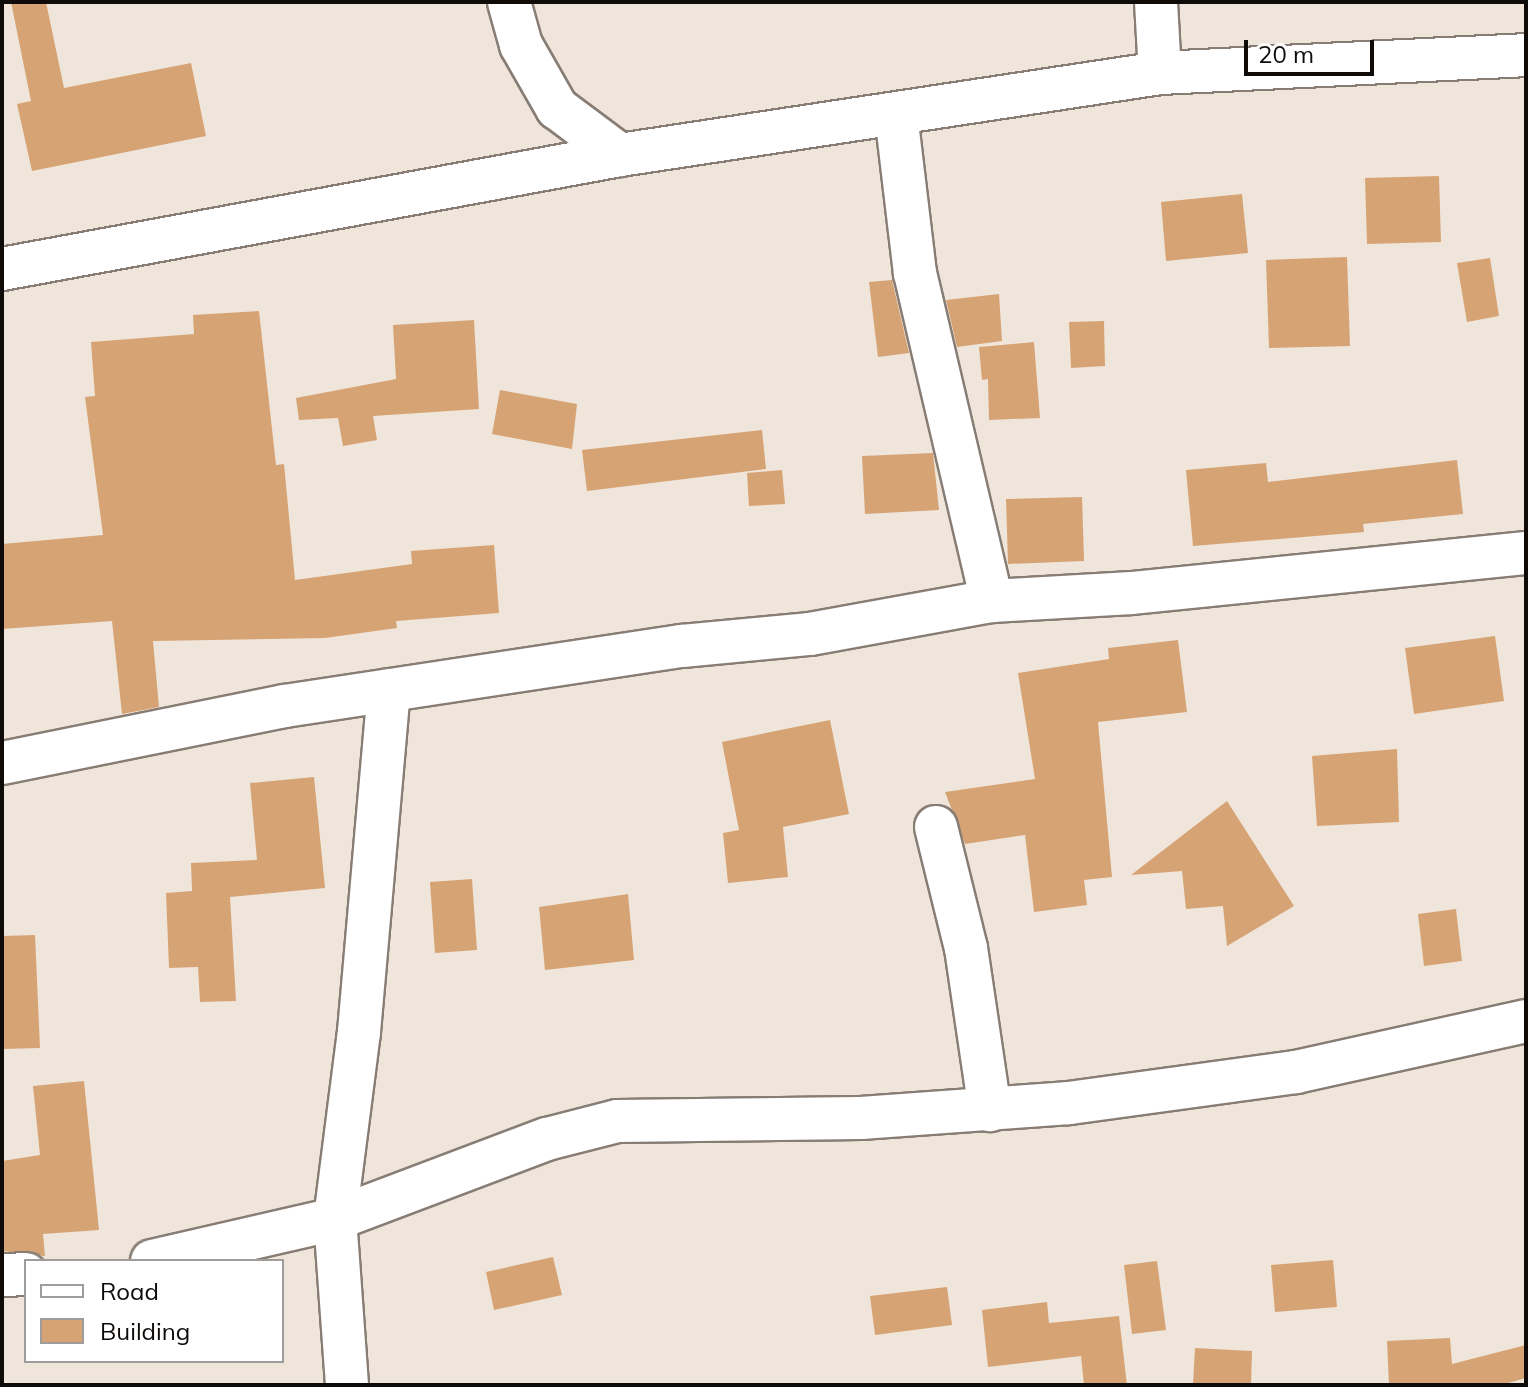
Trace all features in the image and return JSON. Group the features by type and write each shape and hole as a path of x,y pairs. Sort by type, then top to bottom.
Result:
{"street":[{"path":"509,2 521,45 557,108 620,155"},
{"path":"1156,2 1160,73"},
{"path":"2,269 620,155 1160,73 1526,55"},
{"path":"896,114 915,273 992,601"},
{"path":"2,763 389,690 682,646 810,634 992,601 1132,593 1526,553"},
{"path":"347,1385 335,1219 359,1032 389,690"},
{"path":"936,827 966,948 990,1110"},
{"path":"161,1259 335,1219 547,1139 617,1121 990,1110 1220,1085 1526,1021"},
{"path":"2,1275 24,1274"}],"building":[{"path":"11,2 46,2 64,88 191,63 206,136 32,171 17,104 31,101"},
{"path":"1439,176 1441,242 1367,244 1365,178"},
{"path":"1242,194 1248,253 1166,261 1161,202"},
{"path":"1347,257 1350,346 1269,348 1266,260"},
{"path":"1490,258 1499,316 1467,322 1457,263"},
{"path":"892,280 909,353 878,357 869,282"},
{"path":"999,294 1002,341 957,347 946,300"},
{"path":"259,311 276,465 284,464 295,580 412,564 411,551 494,545 499,613 396,621 397,628 325,638 153,641 159,707 122,714 112,621 2,629 2,544 103,535 85,397 95,396 91,342 194,334 193,315"},
{"path":"474,320 479,409 373,416 377,440 343,446 338,418 299,420 296,398 396,379 393,325"},
{"path":"1104,321 1105,366 1071,368 1069,322"},
{"path":"1034,342 1040,418 989,420 988,379 982,380 979,347"},
{"path":"500,390 577,404 572,449 492,434"},
{"path":"762,430 766,469 587,491 582,450"},
{"path":"933,453 939,510 865,514 862,456"},
{"path":"1457,460 1463,514 1363,524 1364,532 1193,546 1186,470 1266,463 1268,482"},
{"path":"782,470 785,504 749,506 747,473"},
{"path":"1082,497 1084,561 1008,564 1006,499"},
{"path":"1495,636 1504,701 1414,714 1405,648"},
{"path":"1178,640 1187,712 1098,722 1112,877 1084,880 1087,905 1034,912 1025,835 965,844 945,792 1035,779 1018,673 1109,659 1108,648"},
{"path":"830,720 849,814 783,827 788,877 728,883 723,833 739,830 722,742"},
{"path":"1397,749 1399,822 1317,826 1312,756"},
{"path":"314,777 325,888 230,897 236,1001 200,1002 198,967 169,968 166,893 192,891 191,863 257,860 250,783"},
{"path":"1227,801 1294,906 1227,946 1223,906 1186,909 1182,871 1131,875"},
{"path":"472,879 477,950 435,953 430,882"},
{"path":"628,894 634,960 545,970 539,907"},
{"path":"1456,909 1462,961 1424,966 1418,914"},
{"path":"35,935 40,1048 2,1049 2,936"},
{"path":"84,1081 99,1230 43,1234 45,1256 2,1251 2,1161 40,1155 33,1086"},
{"path":"553,1257 562,1295 494,1310 486,1272"},
{"path":"1333,1260 1337,1307 1275,1312 1271,1265"},
{"path":"1157,1261 1166,1330 1132,1334 1124,1265"},
{"path":"947,1287 952,1325 875,1335 870,1296"},
{"path":"1047,1302 1049,1323 1119,1316 1127,1385 1084,1385 1081,1356 988,1367 982,1310"},
{"path":"1450,1338 1452,1364 1526,1345 1526,1378 1501,1385 1389,1385 1387,1341"},
{"path":"1195,1348 1252,1351 1251,1385 1193,1385"}]}
